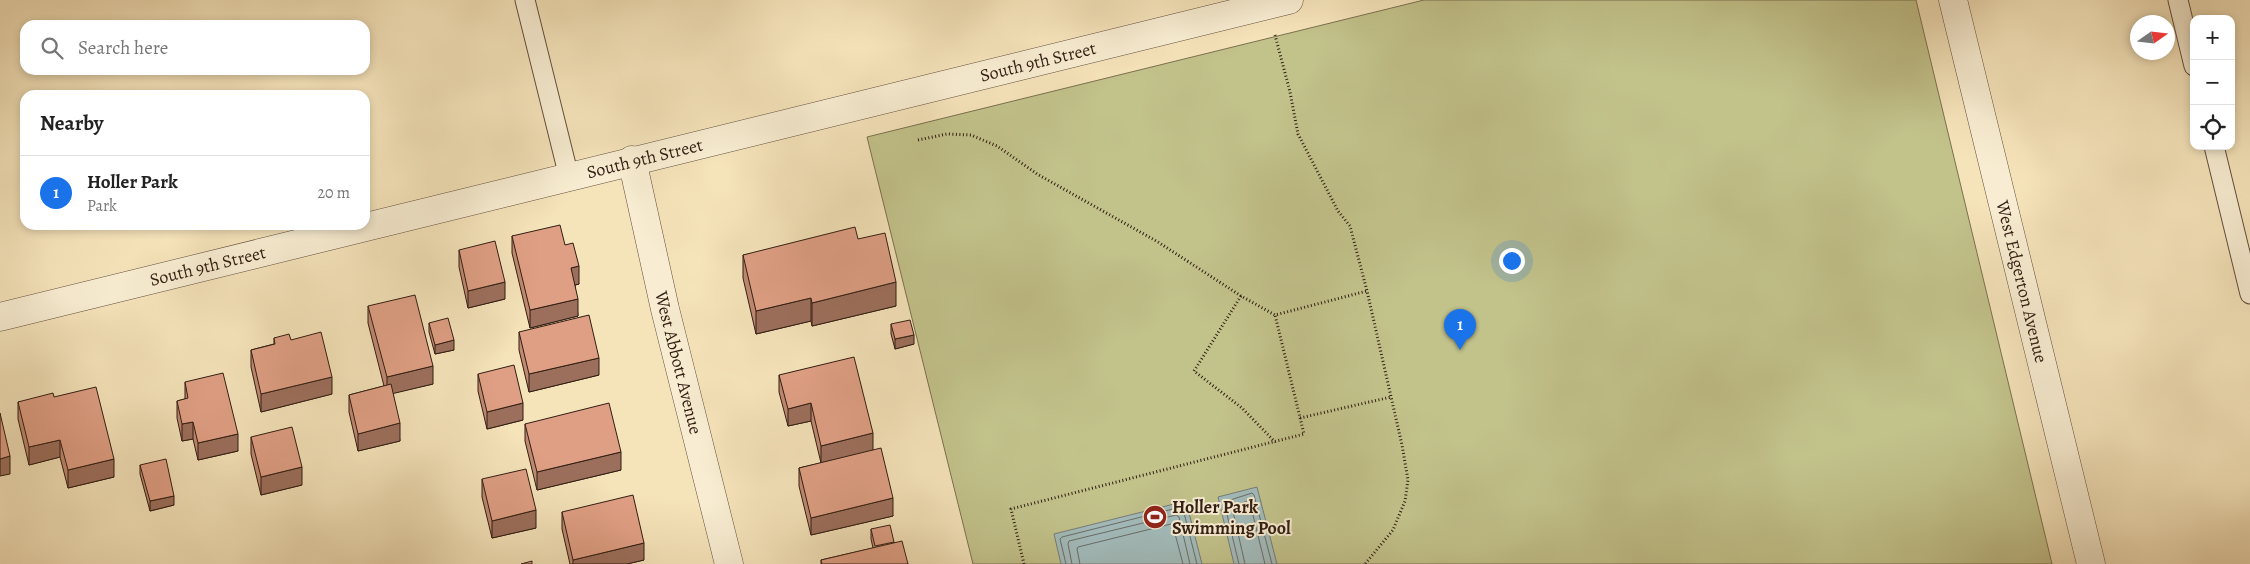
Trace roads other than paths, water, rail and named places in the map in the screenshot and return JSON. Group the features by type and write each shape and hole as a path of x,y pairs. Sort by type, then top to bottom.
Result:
{"street":[{"name":"West Edgerton Avenue","path":"1953,0 2091,564"},
{"name":"South 9th Street","path":"370,226 632,160 1278,3"},
{"name":"West Abbott Avenue","path":"632,160 665,310 729,564"},
{"name":"South 9th Street","path":"0,317 354,230"}],"lane":[{"path":"524,0 569,177"},
{"path":"2178,0 2193,60"},
{"path":"2215,150 2250,294"}],"water":[{"path":"1257,487 1277,564 1234,564 1218,497"},
{"name":"Holler Park Swimming Pool","path":"1186,501 1202,564 1061,564 1054,534"}],"place":[{"name":"Holler Park","path":"1460,350"},
{"name":"Holler Park Swimming Pool","path":"1155,517"}]}
